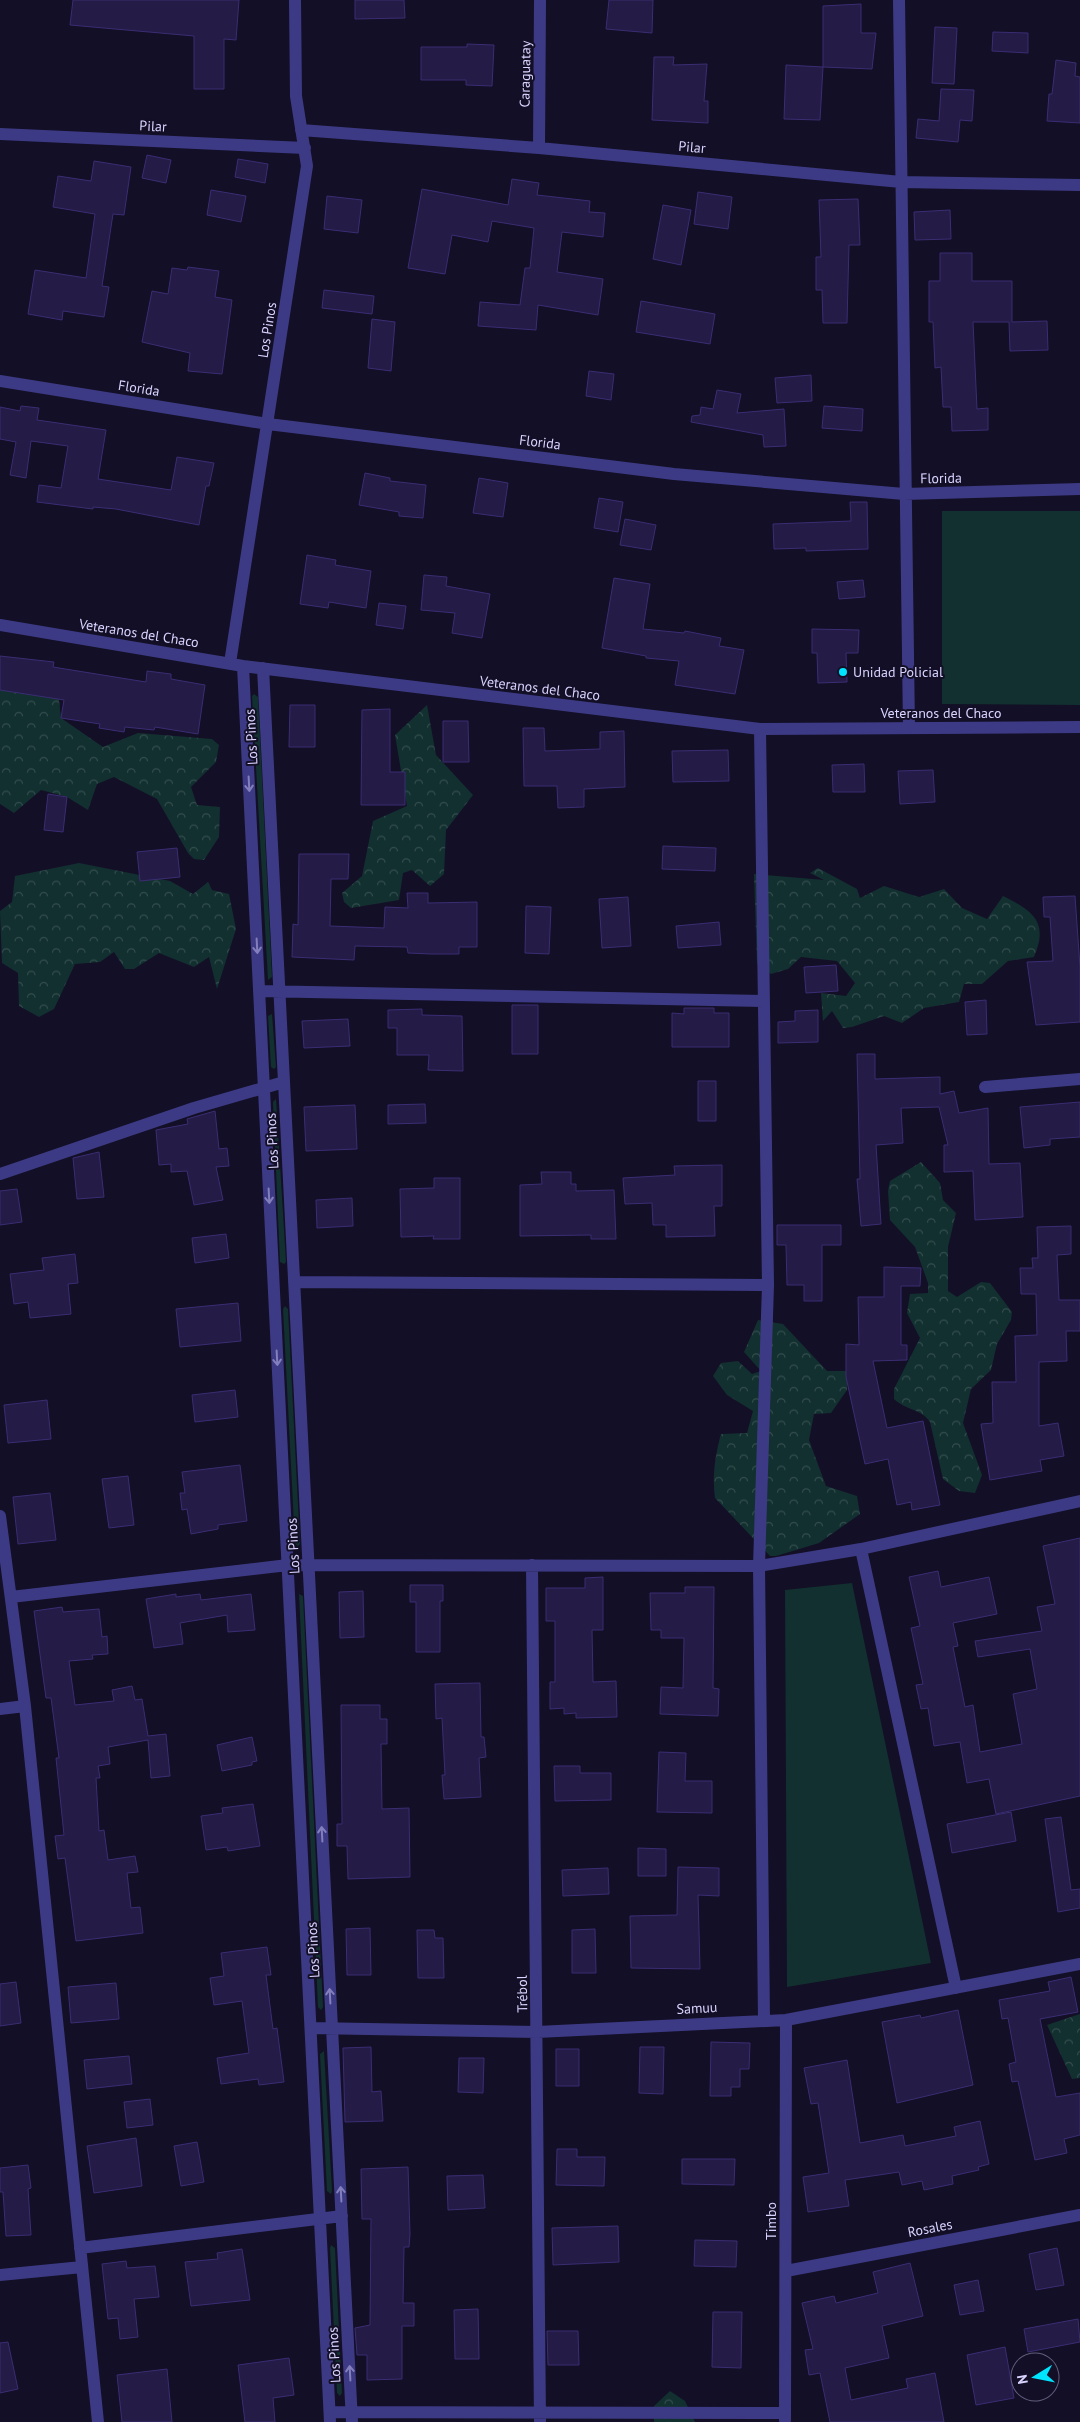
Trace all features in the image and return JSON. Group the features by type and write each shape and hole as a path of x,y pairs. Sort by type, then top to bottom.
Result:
{"street":[{"name":"Los Pinos","path":"296,0 296,96 307,166 268,424 237,664 259,991 330,2417"},
{"name":"Caraguatay","path":"539,148 540,0"},
{"path":"898,0 909,728"},
{"name":"Pilar","path":"301,130 539,148 901,182 1080,185"},
{"name":"Pilar","path":"0,134 305,148"},
{"name":"Florida","path":"0,381 268,424 674,474 904,494 1080,489"},
{"name":"Veteranos del Chaco","path":"0,625 263,668 760,729 1080,727"},
{"name":"Los Pinos","path":"263,668 352,2417"},
{"path":"760,729 768,1285 759,1566 764,2020"},
{"path":"259,991 763,1001"},
{"path":"985,1087 1080,1079"},
{"path":"0,1174 194,1108 284,1082"},
{"path":"294,1282 768,1285"},
{"path":"11,1597 288,1565 759,1566 861,1549 1080,1501"},
{"path":"0,1516 25,1706 98,2422"},
{"path":"861,1549 956,1988"},
{"name":"Trébol","path":"532,1565 540,2418"},
{"path":"0,1709 25,1706"},
{"name":"Samuu","path":"311,2028 537,2032 786,2020 1080,1964"},
{"name":"Timbo","path":"785,2418 786,2020"},
{"name":"Rosales","path":"786,2271 1080,2215"},
{"path":"80,2248 342,2216"},
{"path":"0,2275 82,2267"},
{"path":"330,2417 785,2418"}],"green space":[{"path":"942,511 1080,511 1080,705 942,704"},
{"path":"0,689 58,691 61,718 103,747 138,733 212,739 219,745 216,762 191,787 197,805 220,807 219,837 204,860 194,859 188,853 157,799 114,777 97,784 88,810 67,797 41,790 14,813 0,804"},
{"path":"254,694 258,697 272,977 268,980 252,696"},
{"path":"427,705 436,755 473,795 446,830 444,874 430,886 412,870 403,873 399,900 351,908 344,902 342,893 362,876 373,821 407,806 395,735"},
{"path":"79,863 170,881 193,894 208,882 212,890 229,894 236,929 217,989 209,957 194,967 159,953 134,969 125,969 114,952 100,962 75,964 54,1009 39,1017 19,1006 18,973 2,963 0,911 12,902 15,876"},
{"path":"818,868 857,889 860,898 884,886 919,897 944,889 962,908 987,919 1003,896 1023,907 1039,926 1040,935 1034,957 1008,961 982,984 964,984 959,1002 924,1008 902,1023 884,1016 852,1027 843,1028 832,1011 823,1021 821,993 846,996 855,983 837,961 801,957 788,969 771,974 757,964 754,874 824,880 810,873"},
{"path":"272,1014 276,1067 274,1069 271,1067 268,1016"},
{"path":"276,1099 286,1262 284,1264 280,1262 273,1102"},
{"path":"921,1162 940,1183 943,1200 956,1213 948,1247 948,1291 957,1297 981,1282 990,1283 1012,1312 1011,1320 997,1344 991,1370 971,1389 963,1423 982,1475 975,1493 959,1491 943,1479 930,1422 923,1414 898,1403 894,1399 894,1389 920,1338 907,1313 910,1294 928,1293 928,1283 915,1247 890,1220 888,1191 890,1181"},
{"path":"285,1306 288,1309 300,1544 298,1546 295,1544 283,1309"},
{"path":"758,1320 783,1324 827,1371 846,1371 848,1373 847,1390 831,1413 814,1414 809,1440 826,1486 857,1496 860,1514 819,1543 776,1556 770,1556 715,1498 714,1490 717,1450 721,1434 747,1433 753,1411 727,1395 713,1376 721,1363 738,1361 752,1374 761,1371 744,1352"},
{"path":"852,1583 931,1963 787,1987 785,1590"},
{"path":"299,1594 303,1596 323,2007 321,2010 318,2007"},
{"path":"1080,2014 1080,2078 1072,2079 1047,2025"},
{"path":"324,2051 331,2194 327,2191 320,2054"},
{"path":"331,2245 335,2248 342,2393 340,2396 337,2393"},
{"path":"670,2391 685,2401 695,2422 654,2422 654,2406"}],"building":[{"path":"73,0 239,0 236,40 224,39 224,89 194,89 194,36 70,25"},
{"path":"355,0 404,0 405,18 355,19"},
{"path":"609,0 653,0 652,33 606,29"},
{"path":"861,4 861,33 876,33 872,69 823,67 823,6"},
{"path":"935,27 957,28 954,84 932,83"},
{"path":"993,32 1028,33 1028,53 992,51"},
{"path":"467,44 494,45 492,86 466,85 466,80 421,80 421,47 467,47"},
{"path":"654,57 674,57 673,65 707,64 704,101 708,101 708,123 652,120"},
{"path":"1056,60 1076,63 1075,76 1080,77 1080,123 1047,121 1049,94 1052,94"},
{"path":"786,65 823,67 820,120 784,119"},
{"path":"941,89 974,90 972,121 960,120 958,142 916,138 918,119 939,121"},
{"path":"147,155 171,160 166,183 142,178"},
{"path":"238,159 268,164 265,183 235,177"},
{"path":"94,161 131,167 124,215 113,214 102,286 109,287 104,317 63,311 62,320 28,314 35,270 86,278 95,214 53,207 58,176 91,181"},
{"path":"512,179 539,183 537,195 590,201 589,212 605,213 603,237 562,232 557,272 603,279 598,315 538,305 536,330 478,326 480,302 520,305 525,268 530,268 534,228 492,221 488,242 452,235 445,274 408,268 422,189 508,205"},
{"path":"211,190 246,196 241,222 207,215"},
{"path":"698,192 732,197 728,229 694,224"},
{"path":"327,196 362,200 358,233 324,229"},
{"path":"858,199 860,245 849,245 847,323 823,323 822,290 816,290 816,257 821,257 819,200"},
{"path":"663,205 691,210 681,265 653,259"},
{"path":"950,210 951,239 915,240 914,212"},
{"path":"940,253 972,253 972,281 1012,281 1012,322 1047,321 1048,350 1010,351 1009,322 973,322 977,409 988,408 988,430 952,431 951,407 943,407 941,367 935,368 933,322 929,322 929,281 940,281"},
{"path":"188,267 219,271 215,297 232,300 222,374 188,371 190,353 142,342 152,291 168,294 172,268 187,270"},
{"path":"324,290 374,296 372,314 322,308"},
{"path":"641,301 715,314 710,344 636,332"},
{"path":"372,319 395,322 391,371 368,368"},
{"path":"589,371 614,374 611,400 586,396"},
{"path":"811,375 812,401 777,403 775,378"},
{"path":"717,390 741,394 737,413 784,409 786,446 764,447 763,435 691,422 692,416 700,415 701,407 713,409"},
{"path":"21,406 39,408 37,420 106,430 98,479 171,490 177,457 214,463 209,486 206,486 199,525 116,509 93,507 93,509 37,502 39,485 61,488 68,446 31,441 26,478 10,475 16,442 0,439 0,407 20,411"},
{"path":"824,406 863,409 862,431 822,428"},
{"path":"365,473 390,478 390,481 426,485 423,518 399,516 399,512 359,505"},
{"path":"479,478 508,483 503,517 473,513"},
{"path":"599,498 623,502 618,532 594,528"},
{"path":"850,502 867,502 868,549 806,551 806,548 774,549 773,524 851,521"},
{"path":"625,519 656,525 651,550 620,545"},
{"path":"307,555 336,560 335,565 371,571 366,608 329,602 328,608 300,604"},
{"path":"424,575 447,577 446,586 490,594 482,638 452,633 455,613 421,610"},
{"path":"614,578 650,584 643,629 684,633 685,631 721,638 719,646 744,650 735,694 675,685 679,661 646,658 646,656 602,648"},
{"path":"863,580 865,597 839,599 837,582"},
{"path":"379,603 406,606 403,629 376,625"},
{"path":"812,629 859,630 858,653 846,653 847,682 818,683 817,653 812,653"},
{"path":"0,656 54,662 53,667 146,682 147,671 171,674 171,679 205,685 198,734 155,727 154,730 125,727 124,732 99,728 100,724 61,718 64,700 0,690"},
{"path":"290,705 315,705 315,747 289,747"},
{"path":"390,709 390,772 405,772 405,805 361,805 362,710"},
{"path":"443,721 468,721 469,762 443,762"},
{"path":"523,728 544,728 545,751 600,749 600,732 624,731 625,787 584,789 584,807 558,808 557,786 524,786"},
{"path":"728,750 729,781 673,782 672,751"},
{"path":"864,764 865,792 833,792 832,765"},
{"path":"933,770 935,802 900,804 898,771"},
{"path":"48,794 67,797 63,832 44,830"},
{"path":"663,846 716,848 715,871 662,869"},
{"path":"177,848 180,877 140,881 137,852"},
{"path":"299,854 349,854 348,879 331,879 330,926 384,928 385,907 408,908 407,893 428,893 428,903 477,902 477,947 459,947 459,954 431,954 408,953 407,947 355,946 354,960 292,957 293,924 298,925"},
{"path":"1075,896 1080,967 1080,1022 1036,1025 1027,962 1053,961 1050,917 1044,917 1043,897"},
{"path":"628,897 631,946 602,948 599,899"},
{"path":"526,906 551,907 549,954 525,953"},
{"path":"719,922 721,945 678,948 676,926"},
{"path":"836,965 838,991 806,993 804,967"},
{"path":"986,1000 987,1034 967,1035 965,1002"},
{"path":"512,1005 538,1005 538,1054 512,1054"},
{"path":"684,1008 714,1008 714,1013 729,1013 729,1047 672,1047 672,1013 684,1014"},
{"path":"422,1009 422,1015 462,1016 463,1071 428,1070 429,1055 397,1055 397,1028 388,1028 388,1010"},
{"path":"818,1010 818,1042 778,1043 778,1022 795,1021 795,1011"},
{"path":"348,1019 350,1046 304,1048 302,1021"},
{"path":"857,1054 875,1054 875,1079 940,1077 940,1094 954,1091 959,1113 988,1108 989,1164 1020,1163 1023,1217 975,1220 973,1171 944,1172 944,1145 948,1145 939,1107 901,1108 903,1143 876,1145 881,1224 861,1226 857,1179 860,1179"},
{"path":"698,1081 716,1081 716,1121 698,1121"},
{"path":"1080,1102 1080,1137 1050,1139 1050,1145 1024,1148 1020,1107"},
{"path":"425,1104 426,1123 388,1124 388,1105"},
{"path":"355,1105 357,1149 306,1151 304,1107"},
{"path":"215,1111 219,1149 227,1148 229,1166 216,1167 223,1200 194,1205 187,1171 171,1172 171,1164 159,1165 156,1130 188,1124 187,1119"},
{"path":"99,1152 104,1197 77,1199 73,1158"},
{"path":"722,1165 722,1206 714,1206 715,1236 666,1237 666,1225 653,1225 652,1203 625,1204 623,1178 675,1175 674,1166"},
{"path":"541,1172 571,1172 571,1184 576,1184 576,1191 614,1190 616,1239 591,1239 591,1235 520,1236 520,1185 542,1184"},
{"path":"434,1178 460,1178 460,1239 433,1239 434,1236 401,1237 400,1189 434,1188"},
{"path":"17,1189 22,1222 0,1225 0,1191"},
{"path":"352,1198 353,1226 317,1228 316,1200"},
{"path":"777,1225 841,1225 841,1245 822,1245 822,1301 804,1301 804,1285 787,1285 786,1245 777,1245"},
{"path":"1071,1226 1071,1254 1057,1255 1059,1300 1080,1300 1080,1331 1066,1331 1067,1361 1039,1362 1039,1426 1058,1423 1064,1456 1040,1460 1042,1471 990,1480 981,1424 993,1423 992,1382 1016,1382 1015,1336 1037,1335 1036,1294 1021,1294 1020,1268 1033,1268 1032,1258 1038,1258 1037,1227"},
{"path":"226,1234 229,1258 195,1263 192,1238"},
{"path":"75,1254 78,1283 68,1284 71,1314 30,1318 28,1302 14,1304 10,1274 44,1270 42,1258"},
{"path":"884,1267 921,1268 920,1286 901,1286 901,1345 907,1345 907,1360 873,1361 887,1428 923,1421 940,1505 912,1510 911,1502 897,1505 888,1459 865,1464 846,1377 846,1344 859,1345 858,1297 884,1297"},
{"path":"238,1303 241,1341 180,1347 176,1309"},
{"path":"235,1390 238,1417 195,1422 192,1395"},
{"path":"47,1400 51,1439 8,1443 4,1405"},
{"path":"240,1465 247,1521 218,1525 218,1529 191,1534 187,1509 182,1510 180,1493 185,1493 182,1472"},
{"path":"128,1476 134,1525 109,1528 102,1479"},
{"path":"50,1493 56,1540 18,1544 13,1497"},
{"path":"1080,1538 1080,1796 996,1814 989,1779 967,1783 960,1742 934,1746 928,1708 921,1709 916,1685 923,1684 911,1628 920,1626 909,1577 938,1571 941,1587 989,1577 997,1614 953,1623 958,1646 953,1647 965,1707 973,1705 980,1752 1022,1744 1013,1694 1037,1689 1030,1649 978,1657 975,1641 1042,1631 1037,1607 1055,1604 1043,1546"},
{"path":"603,1577 603,1630 592,1630 593,1682 616,1681 617,1717 576,1718 576,1713 564,1714 564,1708 550,1709 550,1682 555,1682 555,1621 546,1621 546,1588 585,1588 585,1578"},
{"path":"410,1585 443,1585 443,1601 440,1601 440,1652 416,1652 416,1602 410,1602"},
{"path":"685,1587 714,1587 713,1688 719,1689 718,1716 660,1714 661,1687 683,1688 684,1638 661,1638 661,1630 651,1630 650,1593 685,1593"},
{"path":"363,1591 364,1637 340,1638 339,1592"},
{"path":"176,1594 176,1597 200,1594 201,1600 251,1594 255,1630 228,1632 227,1615 180,1623 183,1644 154,1648 146,1599"},
{"path":"62,1607 63,1612 99,1609 102,1637 107,1636 108,1654 92,1655 93,1659 69,1661 75,1705 114,1701 112,1690 132,1686 135,1700 142,1699 148,1736 166,1734 170,1776 151,1778 148,1740 108,1747 110,1764 98,1766 100,1778 96,1778 99,1831 104,1830 108,1860 135,1856 138,1872 127,1873 131,1908 140,1907 143,1933 76,1941 65,1858 58,1859 55,1836 64,1835 56,1758 59,1758 51,1698 46,1698 34,1611"},
{"path":"480,1683 481,1737 484,1737 486,1757 479,1758 481,1797 444,1799 442,1775 445,1775 442,1718 436,1719 435,1684"},
{"path":"341,1705 380,1705 380,1719 387,1719 387,1744 381,1744 382,1809 409,1808 410,1877 348,1879 347,1846 337,1846 337,1824 342,1824"},
{"path":"252,1737 257,1761 252,1762 252,1765 222,1771 217,1745"},
{"path":"659,1752 686,1753 685,1781 712,1781 712,1813 657,1812"},
{"path":"554,1766 580,1766 580,1773 611,1773 611,1800 555,1801"},
{"path":"253,1804 260,1846 228,1851 227,1847 206,1850 201,1816 223,1813 222,1808"},
{"path":"1011,1812 1016,1841 952,1853 947,1824"},
{"path":"1061,1817 1071,1890 1080,1889 1080,1908 1058,1912 1045,1819"},
{"path":"638,1848 666,1849 666,1876 638,1876"},
{"path":"678,1867 719,1868 719,1896 698,1895 700,1969 631,1968 630,1916 677,1915"},
{"path":"608,1868 609,1894 563,1896 562,1870"},
{"path":"370,1928 371,1975 347,1975 346,1929"},
{"path":"595,1929 596,1973 572,1973 572,1930"},
{"path":"417,1930 434,1930 435,1938 443,1938 444,1978 418,1978"},
{"path":"267,1947 271,1975 266,1975 273,2029 277,2028 284,2082 259,2085 258,2079 221,2084 217,2058 249,2053 242,2001 214,2005 210,1978 224,1976 221,1953"},
{"path":"1071,1977 1078,2012 1040,2019 1056,2097 1080,2093 1080,2135 1064,2139 1067,2153 1035,2160 1018,2081 1012,2082 1009,2064 1016,2062 1008,2018 1002,2019 999,2000 1050,1991 1048,1982"},
{"path":"16,1982 21,2023 0,2026 0,1984"},
{"path":"116,1983 119,2019 71,2023 68,1987"},
{"path":"958,2010 973,2085 897,2103 882,2022 920,2015 921,2018"},
{"path":"711,2042 750,2043 749,2069 740,2069 740,2087 731,2087 731,2096 710,2096"},
{"path":"371,2047 372,2092 381,2091 383,2121 345,2122 343,2048"},
{"path":"640,2047 664,2047 663,2094 639,2093"},
{"path":"556,2049 579,2049 579,2086 556,2086"},
{"path":"129,2056 132,2084 87,2089 84,2060"},
{"path":"459,2058 484,2058 483,2093 458,2092"},
{"path":"847,2060 860,2143 903,2135 905,2146 956,2136 954,2127 980,2121 989,2164 978,2167 979,2170 952,2176 953,2184 924,2190 922,2181 902,2185 899,2172 845,2180 849,2206 808,2212 803,2177 829,2173 818,2103 811,2104 804,2068"},
{"path":"150,2099 153,2125 127,2128 124,2102"},
{"path":"136,2138 142,2186 94,2193 87,2146"},
{"path":"197,2142 204,2182 181,2186 174,2146"},
{"path":"557,2149 577,2149 577,2157 605,2157 604,2186 556,2185"},
{"path":"682,2159 735,2159 734,2185 682,2184"},
{"path":"28,2165 31,2188 28,2189 31,2235 6,2236 3,2192 0,2192 0,2168"},
{"path":"408,2167 410,2234 409,2247 404,2247 403,2303 414,2303 414,2326 402,2326 402,2379 367,2380 367,2355 357,2355 355,2328 370,2325 371,2219 362,2219 361,2169"},
{"path":"483,2175 485,2208 448,2210 447,2176"},
{"path":"618,2226 619,2262 553,2265 552,2228"},
{"path":"695,2240 737,2241 736,2267 694,2266"},
{"path":"1057,2248 1064,2285 1036,2290 1029,2254"},
{"path":"242,2249 250,2300 191,2306 185,2262 218,2259 217,2253"},
{"path":"126,2261 127,2268 155,2266 159,2297 134,2299 138,2337 120,2339 118,2318 108,2319 102,2264"},
{"path":"910,2263 923,2316 882,2326 889,2358 845,2368 851,2400 908,2388 906,2379 935,2373 944,2422 830,2422 820,2373 809,2375 805,2350 813,2349 802,2303 834,2296 836,2303 878,2293 873,2272"},
{"path":"978,2280 984,2311 960,2315 954,2285"},
{"path":"478,2309 479,2359 455,2359 454,2310"},
{"path":"713,2312 742,2312 741,2368 712,2367"},
{"path":"1078,2319 1080,2342 1028,2352 1024,2329"},
{"path":"547,2331 578,2331 579,2365 548,2365"},
{"path":"8,2342 18,2389 0,2393 0,2343"},
{"path":"1005,2347 1010,2375 1010,2399 976,2405 967,2355"},
{"path":"289,2358 294,2395 273,2398 275,2422 245,2422 238,2365"},
{"path":"167,2369 172,2422 122,2422 117,2375"}],"place":[{"name":"Unidad Policial","path":"843,672"}]}
